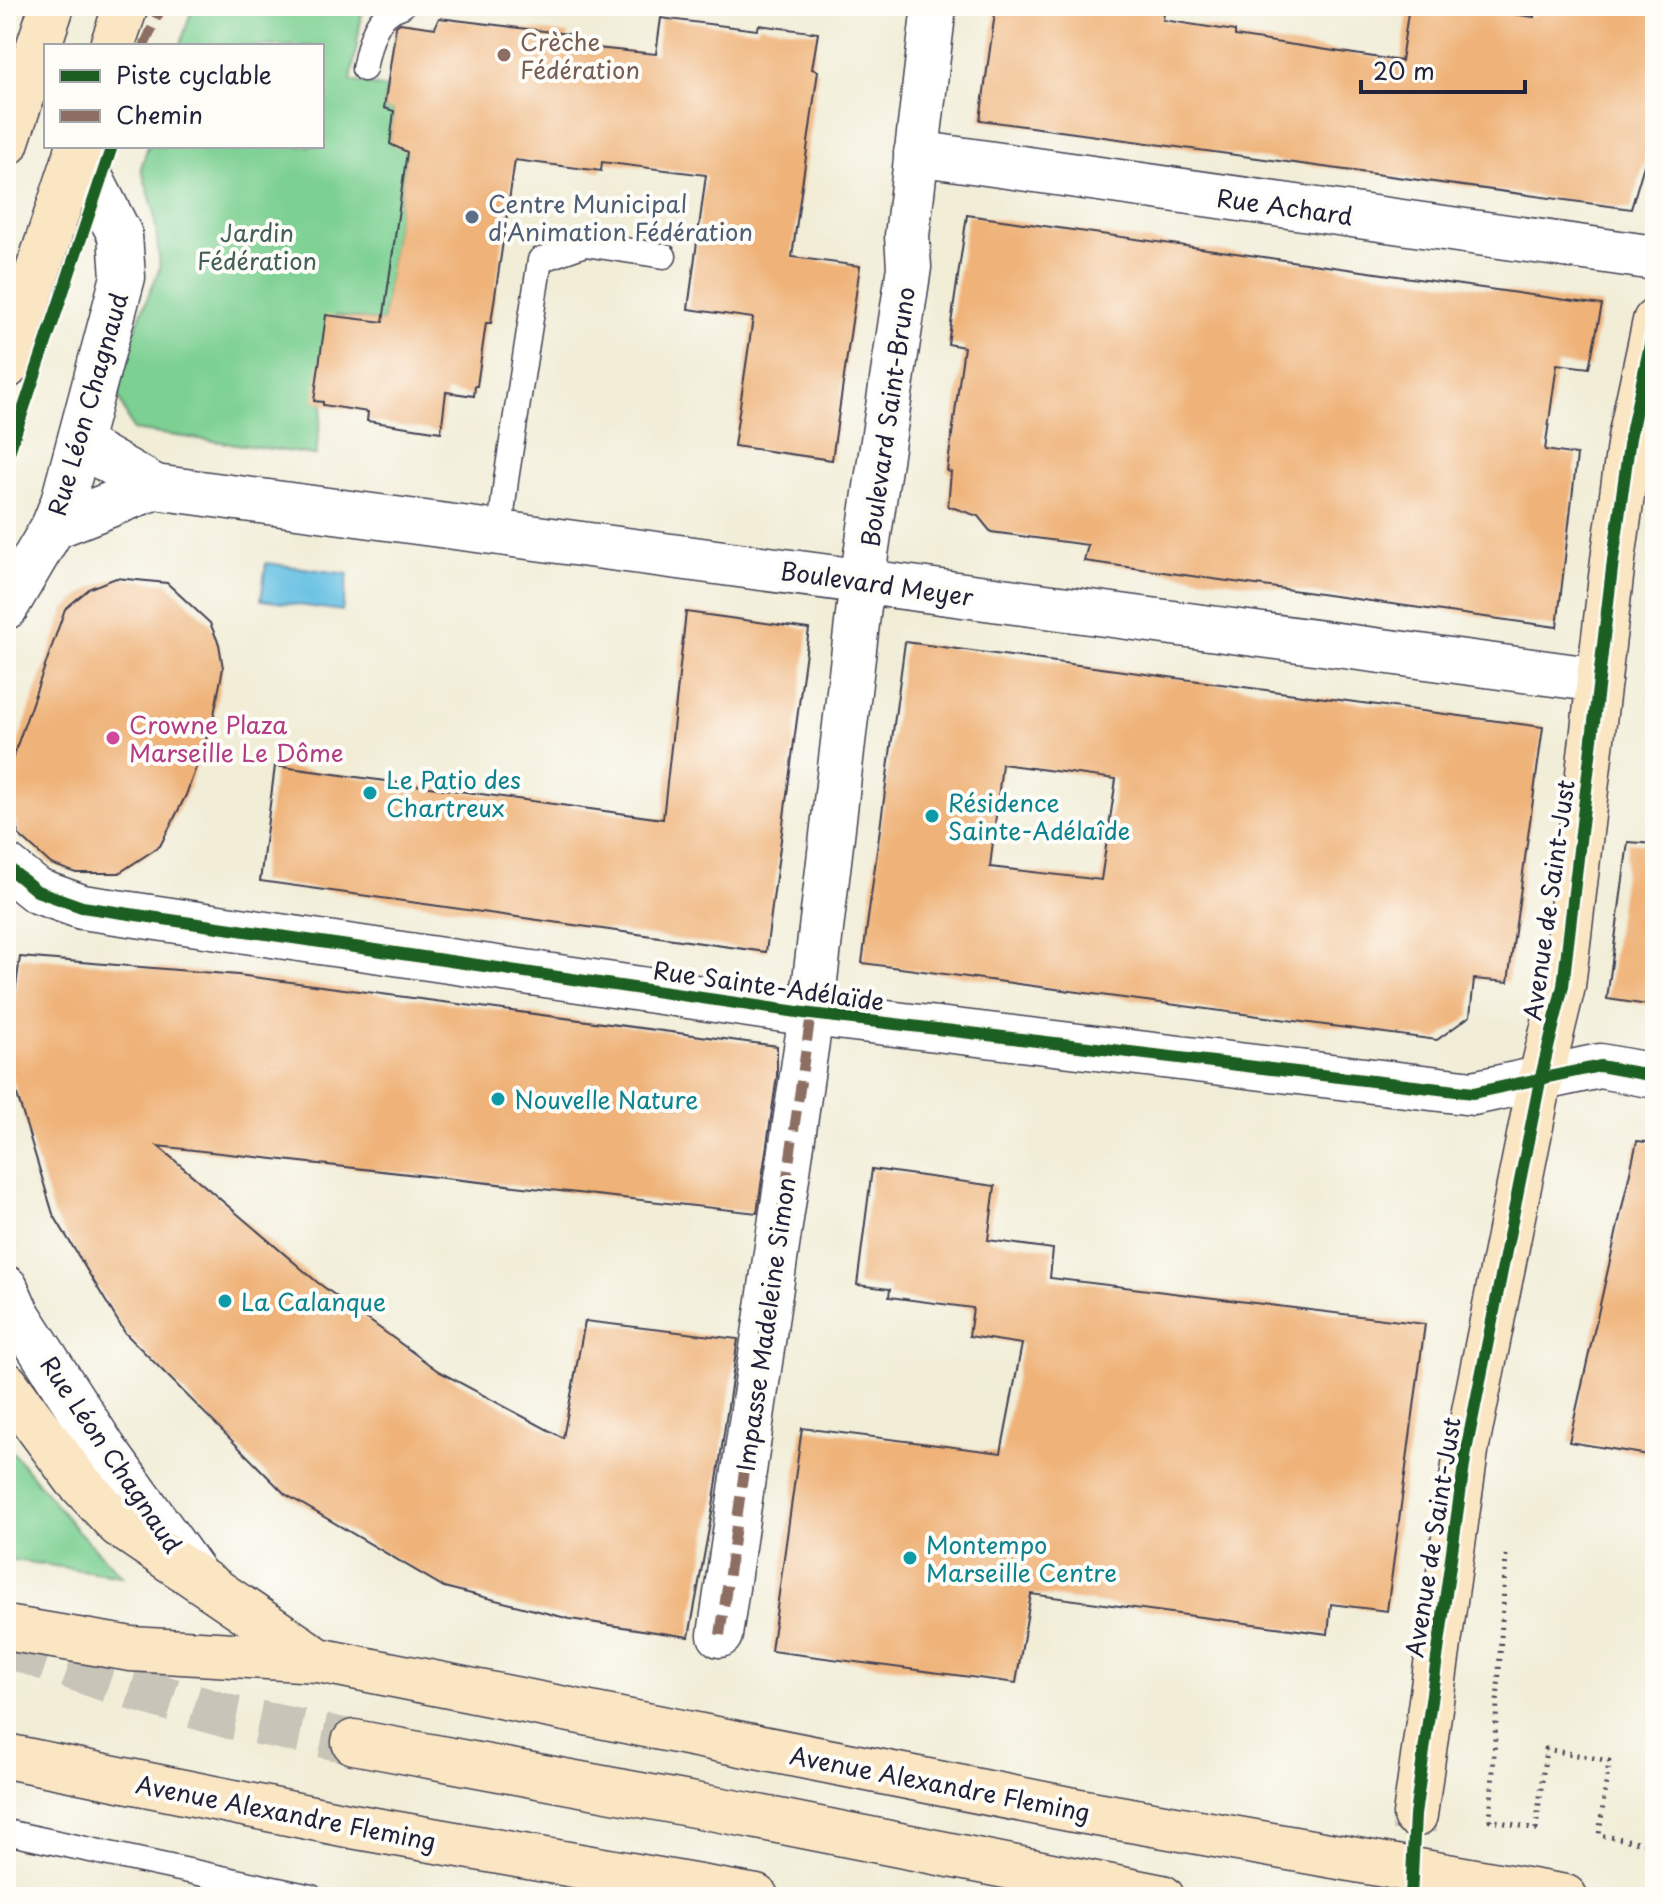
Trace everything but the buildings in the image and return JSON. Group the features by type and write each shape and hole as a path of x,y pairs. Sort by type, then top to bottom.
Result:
{"main road":[{"path":"6,144 52,6"},
{"path":"113,44 126,6"},
{"path":"6,367 78,149"},
{"name":"Avenue de Saint-Just","path":"1415,1815 1466,1451 1540,1081 1563,986 1626,469 1650,366 1655,321"},
{"path":"6,1384 76,1479 119,1525 318,1660"},
{"name":"Avenue Alexandre Fleming","path":"6,1628 131,1649 318,1660 1074,1810 1565,1897"},
{"path":"354,1742 743,1814 1162,1897"},
{"name":"Avenue Alexandre Fleming","path":"6,1756 352,1826 756,1897"}],"street":[{"name":"Boulevard Saint-Bruno","path":"811,1014 862,581 909,267 907,236 934,6"},
{"name":"Rue Léon Chagnaud","path":"6,607 53,527 63,502 123,277 120,235 78,149"},
{"name":"Rue Achard","path":"916,153 1655,258"},
{"name":"Boulevard Meyer","path":"79,444 155,487 1599,680"},
{"name":"Boulevard Meyer","path":"53,527 155,487"},
{"name":"Rue Sainte-Adélaïde","path":"6,866 37,891 82,907 811,1014 1473,1093 1600,1066 1655,1076"},
{"name":"Impasse Madeleine Simon","path":"720,1635 811,1014"},
{"name":"Rue Léon Chagnaud","path":"6,1288 17,1313 105,1450 197,1577"}],"lane":[{"path":"364,69 371,32 396,7 402,6"},
{"path":"500,531 540,260 585,244 664,256"},
{"path":"6,1832 311,1897"}],"path":[{"path":"1506,1550 1490,1820 1536,1829 1546,1749 1609,1761 1599,1835 1655,1845"}],"green space":[{"name":"Jardin Fédération","path":"193,6 363,6 351,81 387,88 384,108 394,111 390,144 408,145 383,322 336,315 315,401 323,402 316,455 133,430 119,398 119,367 160,268 154,210 141,168 147,148 324,148 324,44 181,44"},
{"path":"6,1444 75,1528 122,1576 6,1559"}],"water":[{"path":"266,563 348,574 342,611 261,600"}],"tunnel":[{"path":"6,1645 125,1686 230,1717 354,1742"},
{"path":"1411,1897 1415,1815"}],"marked path":[{"path":"145,44 162,6"},
{"path":"720,1635 811,1014"}],"cycle path":[{"path":"6,461 111,148"},
{"path":"1411,1897 1415,1815 1466,1451 1540,1081 1563,986 1613,560 1630,438 1655,321"},
{"path":"6,866 37,891 82,907 811,1014 1473,1093 1600,1066 1655,1076"}],"place":[{"name":"Crèche Fédération","path":"504,55"},
{"name":"Centre Municipal d'Animation Fédération","path":"472,217"},
{"name":"Crowne Plaza Marseille Le Dôme","path":"113,738"},
{"name":"Le Patio des Chartreux","path":"370,793"},
{"name":"Résidence Sainte-Adélaîde","path":"932,816"},
{"name":"Nouvelle Nature","path":"498,1099"},
{"name":"La Calanque","path":"225,1301"},
{"name":"Montempo Marseille Centre","path":"910,1558"}]}
